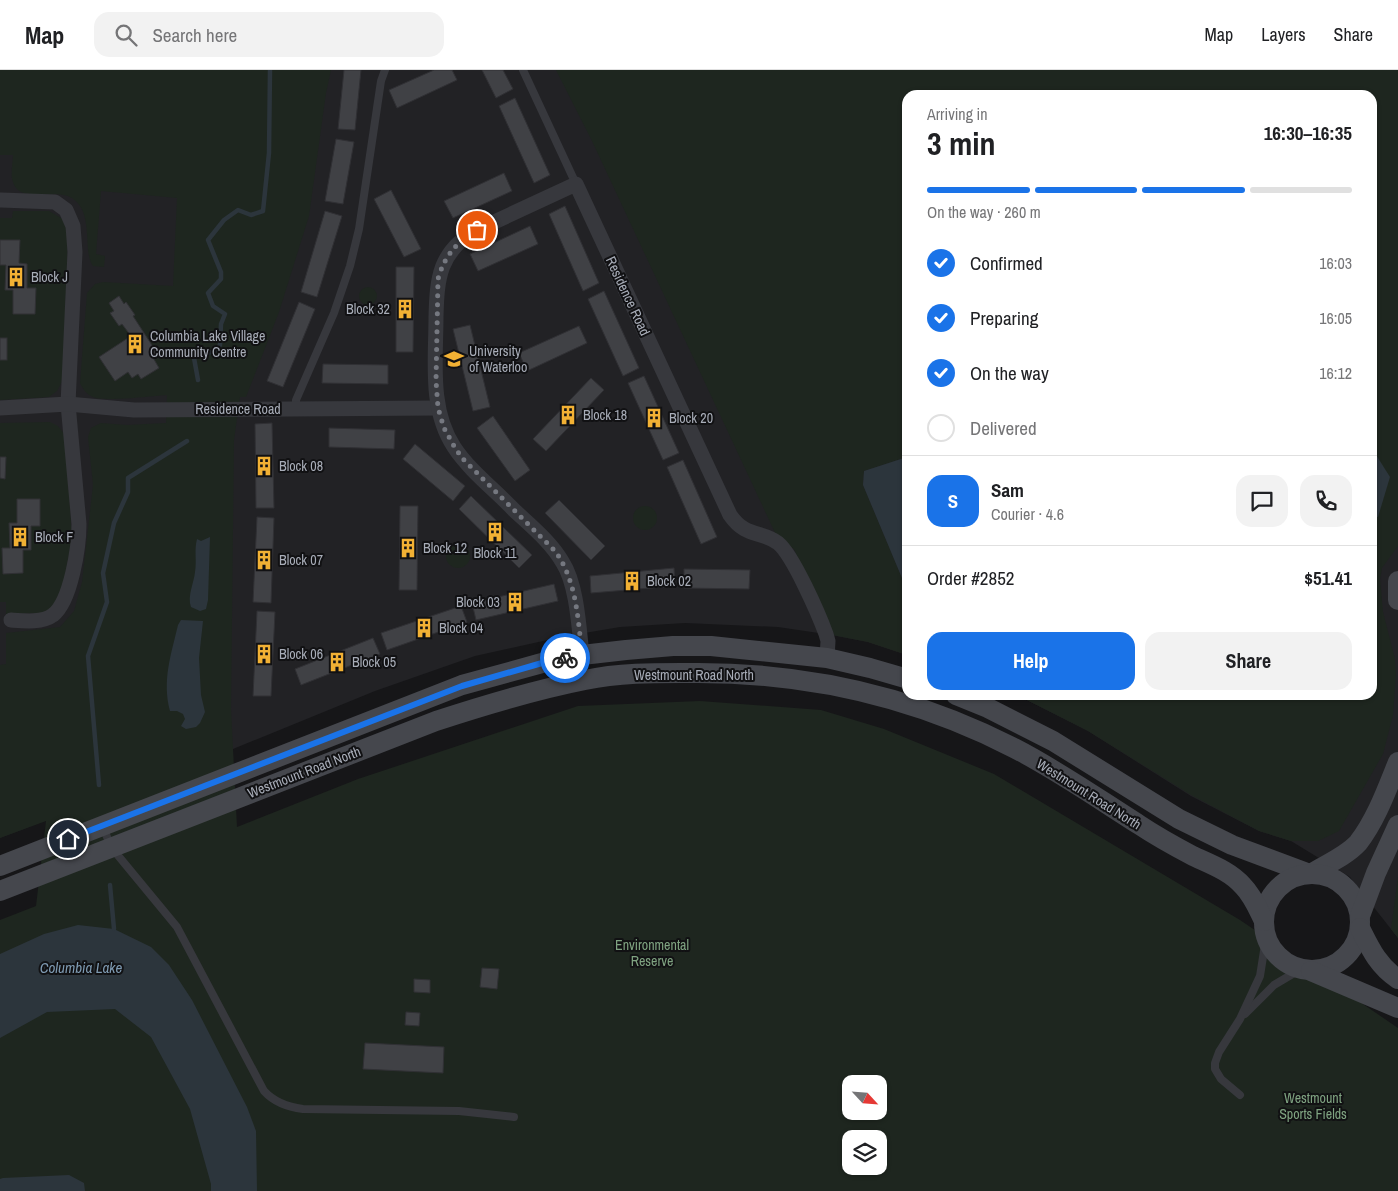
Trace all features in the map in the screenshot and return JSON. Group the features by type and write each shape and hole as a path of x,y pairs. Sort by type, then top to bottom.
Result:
{"main road":[{"path":"1398,581 1398,600"},
{"name":"Westmount Road North","path":"0,866 462,686 542,663 582,655 673,646 711,646 827,658 902,677"},
{"name":"Westmount Road North","path":"0,891 436,721 510,698 587,679 652,673 727,673 794,678 852,689 913,706 1014,748 1065,777 1162,840 1232,876 1250,894 1265,930"},
{"name":"Westmount Road North","path":"968,700 1045,737 1178,819 1232,845 1311,874"},
{"path":"1311,874 1357,843 1382,800 1398,762"},
{"path":"1306,970 1325,969 1338,963 1348,954 1356,942 1360,922 1376,873 1398,825"},
{"path":"1398,979 1383,968 1377,960 1360,922 1356,904 1349,890 1338,882 1326,876 1311,874 1295,876 1282,883 1272,894 1266,907 1265,930 1272,949 1280,958 1290,965 1398,1008"}],"street":[{"name":"Residence Road","path":"576,184 730,515 743,528 775,541 790,556 826,634 828,641 827,658"},
{"path":"576,184 468,235 451,251 440,272 437,287 436,381 438,408 447,434 462,458 555,551 564,564 572,585 582,655"},
{"path":"1,200 55,202 66,210 73,226 74,252 68,404 79,540 73,571 61,606 52,616 40,620 11,620"},
{"name":"Residence Road","path":"0,408 68,404 134,410 438,408"}],"lane":[{"path":"296,409 296,400 339,302 354,254 384,70"},
{"path":"523,70 576,184"},
{"path":"102,825 111,847 177,927 264,1091 271,1098 291,1108 303,1110 460,1111 514,1117"},
{"path":"1240,1095 1221,1079 1215,1069 1215,1063 1219,1052 1240,1019 1260,976 1265,930"},
{"path":"1240,1019 1274,985 1306,970"}],"shaded area":[{"name":"University of Waterloo","path":"0,70 1398,70 1398,938 1350,877 1291,841 1259,831 1191,796 1088,731 1027,700 1377,700 1377,90 902,90 902,653 868,642 778,627 685,623 620,627 561,637 475,656 375,691 233,749 0,838"}],"green space":[{"name":"Environmental Reserve","path":"0,70 331,70 326,93 309,216 279,312 246,397 240,397 234,440 231,709 237,827 358,779 578,706 700,701 821,710 884,729 994,774 1240,920 1398,1028 1398,1191 0,1191 0,920 36,906 46,821 0,838 0,665 6,664 6,633 60,627 74,611 82,582 93,485 88,437 91,428 101,423 127,425 166,423 167,395 117,399 99,398 88,394 80,383 87,293 95,284 103,282 173,286 177,198 101,191 96,254 105,256 104,267 93,266 88,251 86,222 79,205 72,198 65,195 30,194 17,189 12,179 13,155 0,155"},
{"path":"556,70 1398,70 1398,546 1382,568 1380,579 1383,612 1395,659 1396,674 1393,715 1383,754 1339,831 1318,841 1291,841 1259,831 1191,795 1088,731 1027,700 1377,700 1377,90 902,90 902,459 864,471 863,485 902,578 902,653 868,642 832,635 794,549 778,539 592,141"},
{"path":"13,211 49,211 63,219 68,233 63,379 57,391 49,397 0,400 0,218 12,218"},
{"path":"368,287 374,290 377,296 374,302 368,305 362,302 359,296 362,290"},
{"path":"50,422 58,426 65,435 72,537 61,598 52,608 42,613 6,614 6,602 0,602 0,423"},
{"path":"645,506 654,509 657,518 654,527 645,530 636,527 633,518 636,509"},
{"path":"458,544 463,545 469,551 469,561 463,567 458,568 453,567 447,561 446,556 447,551 453,545"},
{"path":"1398,877 1398,938 1391,929"}],"water":[{"path":"1377,456 1390,477 1377,517"},
{"path":"902,459 902,578 863,485 864,471"},
{"path":"210,537 208,600 206,609 200,611 191,607 190,603 190,594 196,568 196,543 197,539 201,541"},
{"path":"181,620 203,621 199,658 201,695 205,712 196,727 186,729 181,726 185,719 183,714 177,711 170,711 167,689 170,657"},
{"name":"Columbia Lake","path":"78,925 114,929 151,947 169,965 192,1000 247,1107 256,1131 257,1191 211,1191 211,1184 190,1109 151,1037 115,1009 47,1012 0,1038 0,954 44,934"},
{"path":"69,1175 84,1183 85,1191 0,1191 0,1179 3,1178"}],"building":[{"path":"344,70 361,70 355,130 338,129"},
{"path":"434,70 452,70 457,80 397,108 389,90"},
{"path":"482,70 503,70 513,89 496,98"},
{"path":"515,98 550,175 534,183 499,106"},
{"path":"336,139 354,142 343,204 325,201"},
{"path":"504,173 512,191 453,218 444,201"},
{"path":"391,190 421,249 404,257 374,199"},
{"path":"565,206 599,283 583,291 549,214"},
{"path":"325,211 342,216 317,297 301,292"},
{"path":"530,226 538,244 478,271 470,254"},
{"name":"Block J","path":"0,240 20,240 19,263 27,264 27,288 36,288 35,314 13,314 13,290 5,290 6,265 0,265"},
{"name":"Block 32","path":"396,267 414,267 413,352 396,352"},
{"path":"604,291 639,368 623,376 588,299"},
{"name":"Columbia Lake Village Community Centre","path":"119,296 135,315 133,316 157,353 152,356 159,368 141,379 138,374 132,378 128,372 115,381 99,357 131,336 122,324 119,326 110,313 114,311 109,303"},
{"path":"299,302 315,309 283,387 267,381"},
{"path":"470,325 490,407 473,411 453,329"},
{"path":"579,326 587,343 527,371 519,353"},
{"path":"0,338 7,338 7,360 0,360"},
{"path":"323,364 388,365 388,384 322,383"},
{"name":"Block 20","path":"644,376 679,453 663,460 628,383"},
{"name":"Block 18","path":"591,378 604,390 546,451 533,439"},
{"path":"493,416 530,470 515,481 477,428"},
{"name":"Block 08","path":"272,423 274,508 256,508 255,424"},
{"path":"329,428 395,430 394,449 329,447"},
{"path":"415,444 465,486 453,501 403,459"},
{"path":"0,457 6,457 5,479 0,478"},
{"path":"683,460 717,537 701,544 667,467"},
{"name":"Block 11","path":"471,496 532,555 519,568 459,509"},
{"name":"Block F","path":"17,499 40,499 40,526 31,526 31,550 23,550 23,573 3,574 2,548 10,548 9,523 17,523"},
{"path":"559,500 605,546 591,560 545,513"},
{"name":"Block 12","path":"400,506 418,506 417,590 399,590"},
{"name":"Block 07","path":"257,517 274,518 271,603 253,602"},
{"name":"Block 02","path":"674,568 675,586 591,593 590,576"},
{"path":"684,569 750,570 749,589 684,588"},
{"name":"Block 03","path":"554,584 558,601 476,620 472,603"},
{"name":"Block 04","path":"461,606 467,622 387,650 381,633"},
{"name":"Block 06","path":"257,611 275,612 271,696 253,696"},
{"name":"Block 05","path":"373,638 380,654 301,685 295,669"},
{"path":"482,968 499,969 497,989 480,987"},
{"path":"414,979 430,980 430,993 414,992"},
{"path":"406,1012 420,1013 419,1026 405,1025"},
{"path":"365,1043 444,1047 443,1073 363,1069"}],"waterway":[{"path":"198,380 194,358 201,353 214,352 220,345 221,324 225,314 213,306 208,293 221,279 221,272 208,240 224,220 238,210 251,215 263,211 269,153 270,70"},
{"path":"99,785 88,656 107,602 103,573 114,523 128,492 128,478 187,441"},
{"path":"110,885 114,929"}],"way so far":[{"path":"477,230 463,239 451,251 442,266 438,279 436,294 436,381 438,408 447,434 462,458 555,551 564,564 572,585 582,655 565,658"}],"place":[{"name":"Block J","path":"16,277"},
{"name":"Block 32","path":"405,309"},
{"name":"Columbia Lake Village Community Centre","path":"135,344"},
{"name":"University of Waterloo","path":"454,359"},
{"name":"Block 18","path":"568,415"},
{"name":"Block 20","path":"654,418"},
{"name":"Block 08","path":"264,466"},
{"name":"Block 11","path":"495,532"},
{"name":"Block F","path":"20,537"},
{"name":"Block 12","path":"408,548"},
{"name":"Block 07","path":"264,560"},
{"name":"Block 02","path":"632,581"},
{"name":"Block 03","path":"515,602"},
{"name":"Block 04","path":"424,628"},
{"name":"Block 06","path":"264,654"},
{"name":"Block 05","path":"337,662"}],"route":[{"path":"68,839 462,686 565,658"}],"park label":[{"name":"Westmount Sports Fields","path":"1313,1106"}]}
